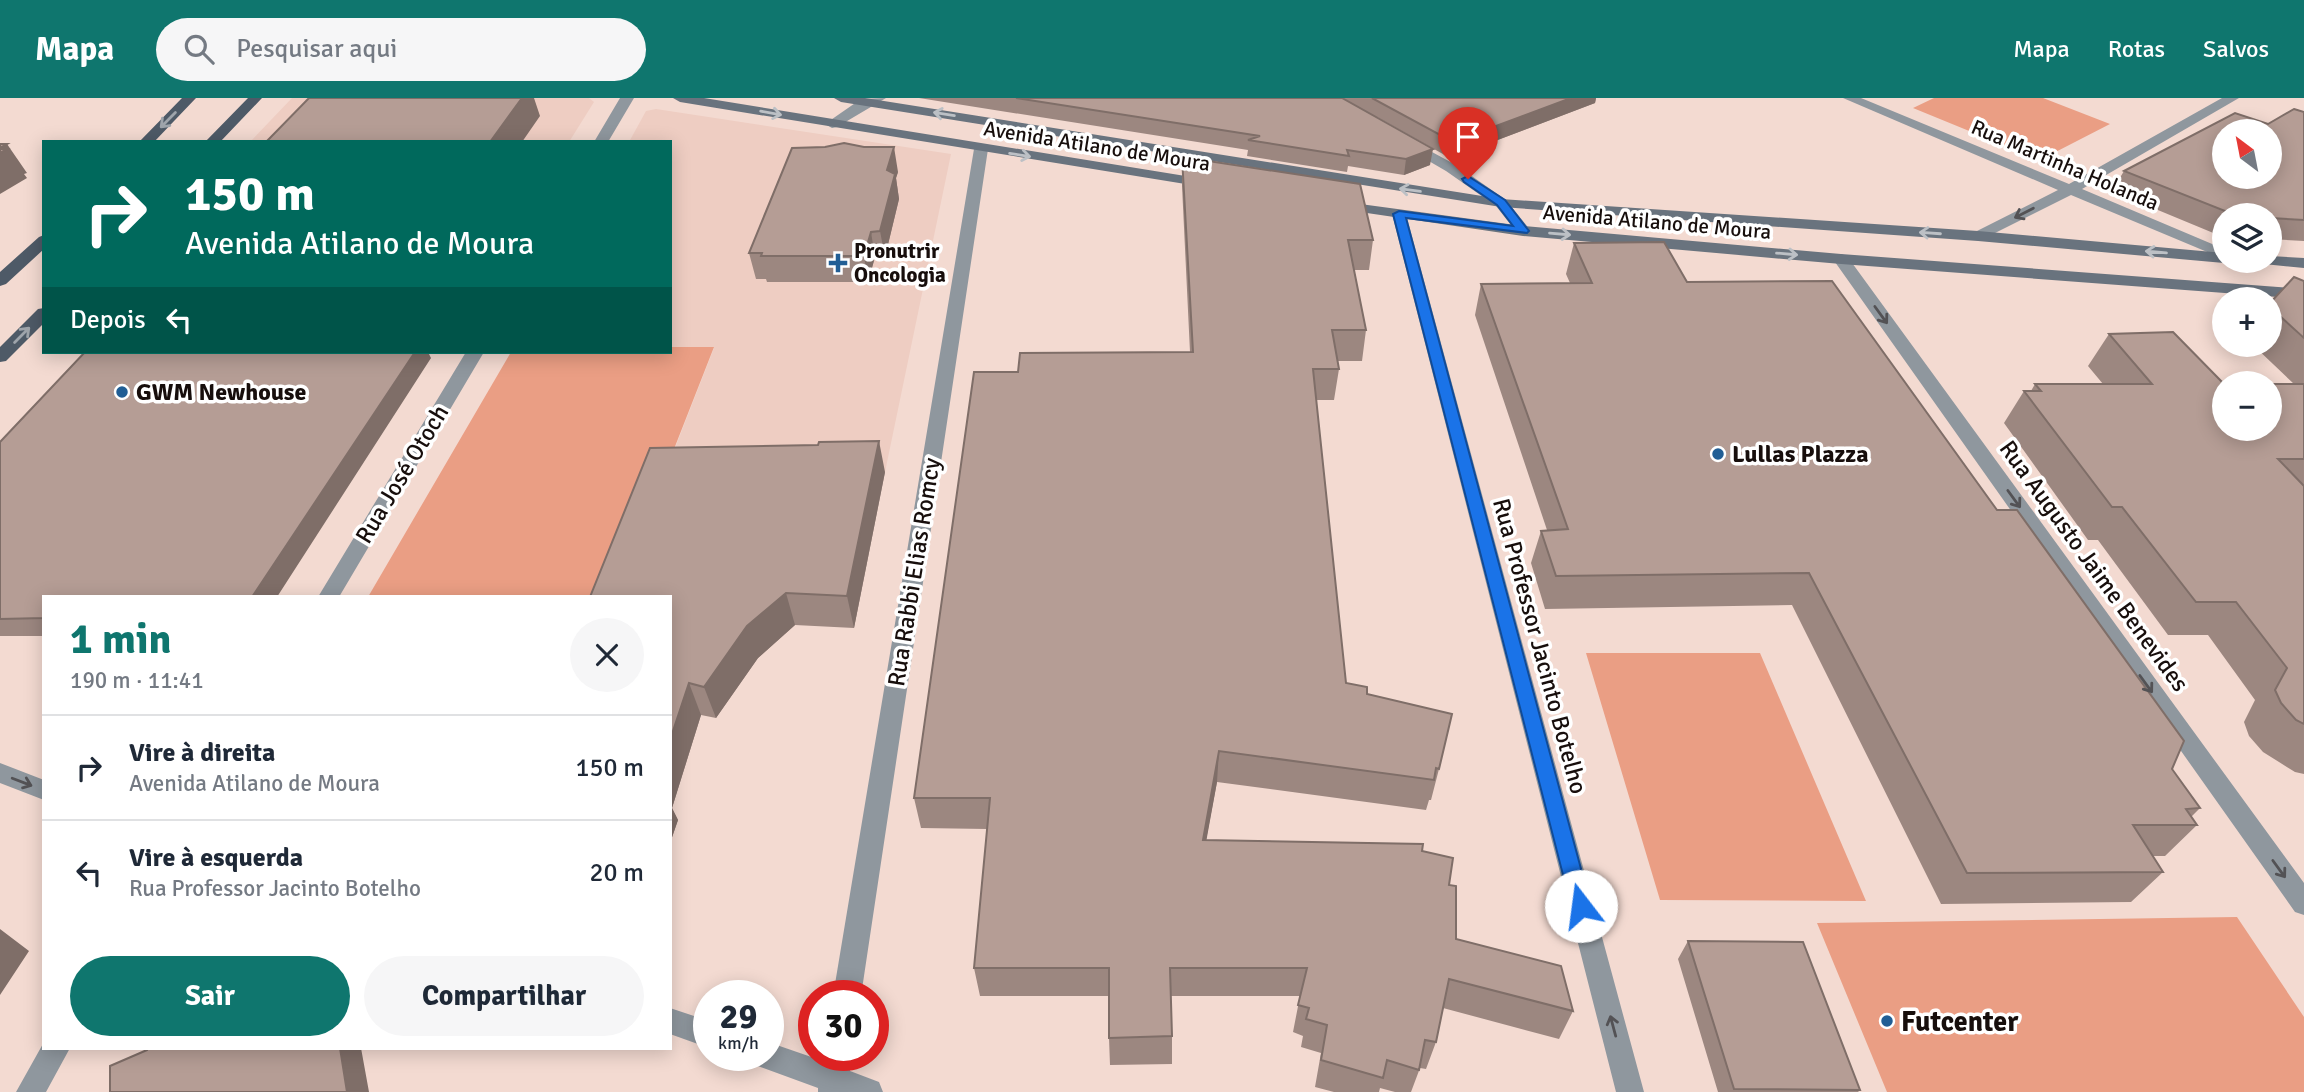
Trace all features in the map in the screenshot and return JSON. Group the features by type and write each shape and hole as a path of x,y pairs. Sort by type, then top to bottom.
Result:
{"main road":[{"path":"148,140 189,98"},
{"path":"214,140 255,98"},
{"path":"0,281 42,242"},
{"path":"0,357 42,315"}],"street":[{"path":"602,140 627,98"},
{"name":"Avenida Atilano de Moura","path":"680,98 1224,187"},
{"name":"Avenida Atilano de Moura","path":"841,98 872,100 1359,182 1501,202 2212,255"},
{"name":"Rua Martinha Holanda","path":"1850,98 2212,251"},
{"path":"1978,236 2070,190 2231,98"},
{"path":"832,124 872,100"},
{"path":"1395,136 1451,168 1501,202 1523,231"},
{"name":"Rua Rabbi Elias Romcy","path":"850,980 981,149"},
{"name":"Avenida Atilano de Moura","path":"1318,201 1523,231 2302,295"},
{"name":"Rua Professor Jacinto Botelho","path":"1399,214 1630,1092"},
{"name":"Rua Augusto Jaime Benevides","path":"1841,259 2304,904"},
{"path":"2282,262 2304,263"},
{"name":"Rua José Otoch","path":"329,595 474,354"},
{"path":"0,773 42,789"},
{"path":"672,1022 693,1029"},
{"path":"30,1092 55,1050"},
{"path":"784,1061 835,1076 869,1092"}],"shaded area":[{"path":"292,98 589,98 594,102 570,140 252,140"},
{"path":"1934,98 2043,98 2110,124 2040,160 1913,108"},
{"name":"Pronutrir Oncologia","path":"656,109 951,154 885,472 666,471 714,348 672,347 672,140 630,140 646,111"},
{"path":"672,347 714,347 617,595 369,595 510,354 672,354"},
{"path":"1586,653 1760,653 1866,901 1660,900"},
{"path":"2237,917 2304,1017 2304,1092 1887,1092 1817,923"}],"building":[{"path":"309,98 522,98 491,140 268,140"},
{"path":"1016,98 1342,98 1433,149 1406,159 1347,150 1349,156 1248,140 1260,136"},
{"path":"1372,98 1571,98 1453,142"},
{"path":"2294,109 2304,112 2304,220 2282,219 2282,203 2212,203 2212,206 2124,171 2212,125 2212,189 2282,189 2282,119 2277,119"},
{"path":"2235,113 2253,119 2224,119"},
{"path":"844,143 864,147 894,147 887,170 895,174 880,231 871,232 864,256 761,256 762,253 749,253 792,148 825,147"},
{"path":"1182,157 1360,184 1373,240 1348,240 1366,330 1332,330 1339,369 1313,369 1346,683 1367,687 1367,694 1452,714 1439,769 1436,768 1434,780 1219,751 1203,840 1423,844 1422,851 1453,858 1449,885 1456,886 1456,939 1561,966 1573,1011 1449,979 1436,1042 1425,1040 1419,1070 1387,1060 1383,1078 1321,1060 1327,1025 1306,1019 1309,1008 1298,1005 1307,968 1170,968 1172,1036 1109,1038 1109,968 974,968 990,798 914,798 974,372 1018,372 1020,353 1193,352"},
{"path":"1664,242 1687,282 1832,281 1997,510 2017,510 2184,741 2172,769 2200,808 2186,809 2197,825 2133,825 2163,872 1967,873 1809,573 1556,576 1541,531 1568,529 1481,284 1592,283 1574,243"},
{"path":"2294,277 2304,281 2304,338 2282,318 2282,290"},
{"path":"2173,332 2212,372 2212,441 2282,441 2282,384 2304,384 2304,459 2278,459 2304,486 2304,724 2296,720 2281,703 2275,690 2287,668 2236,602 2196,602 2122,507 2112,507 2024,391 2041,391 2035,384 2152,384 2109,334"},
{"path":"83,354 414,354 253,595 42,595 42,618 0,619 0,442"},
{"path":"879,441 847,596 786,593 747,626 704,687 689,683 672,734 672,595 591,595 650,448 818,445 819,442"},
{"path":"1688,941 1803,942 1860,1090 1734,1089"},
{"path":"147,1050 340,1050 347,1092 110,1092 110,1066"}],"place":[{"name":"Pronutrir Oncologia","path":"838,263"},
{"name":"GWM Newhouse","path":"122,392"},
{"name":"Lullas Plazza","path":"1718,454"},
{"name":"Futcenter","path":"1887,1021"}],"route":[{"path":"1468,179 1501,202 1523,231 1399,214 1581,906"}]}
